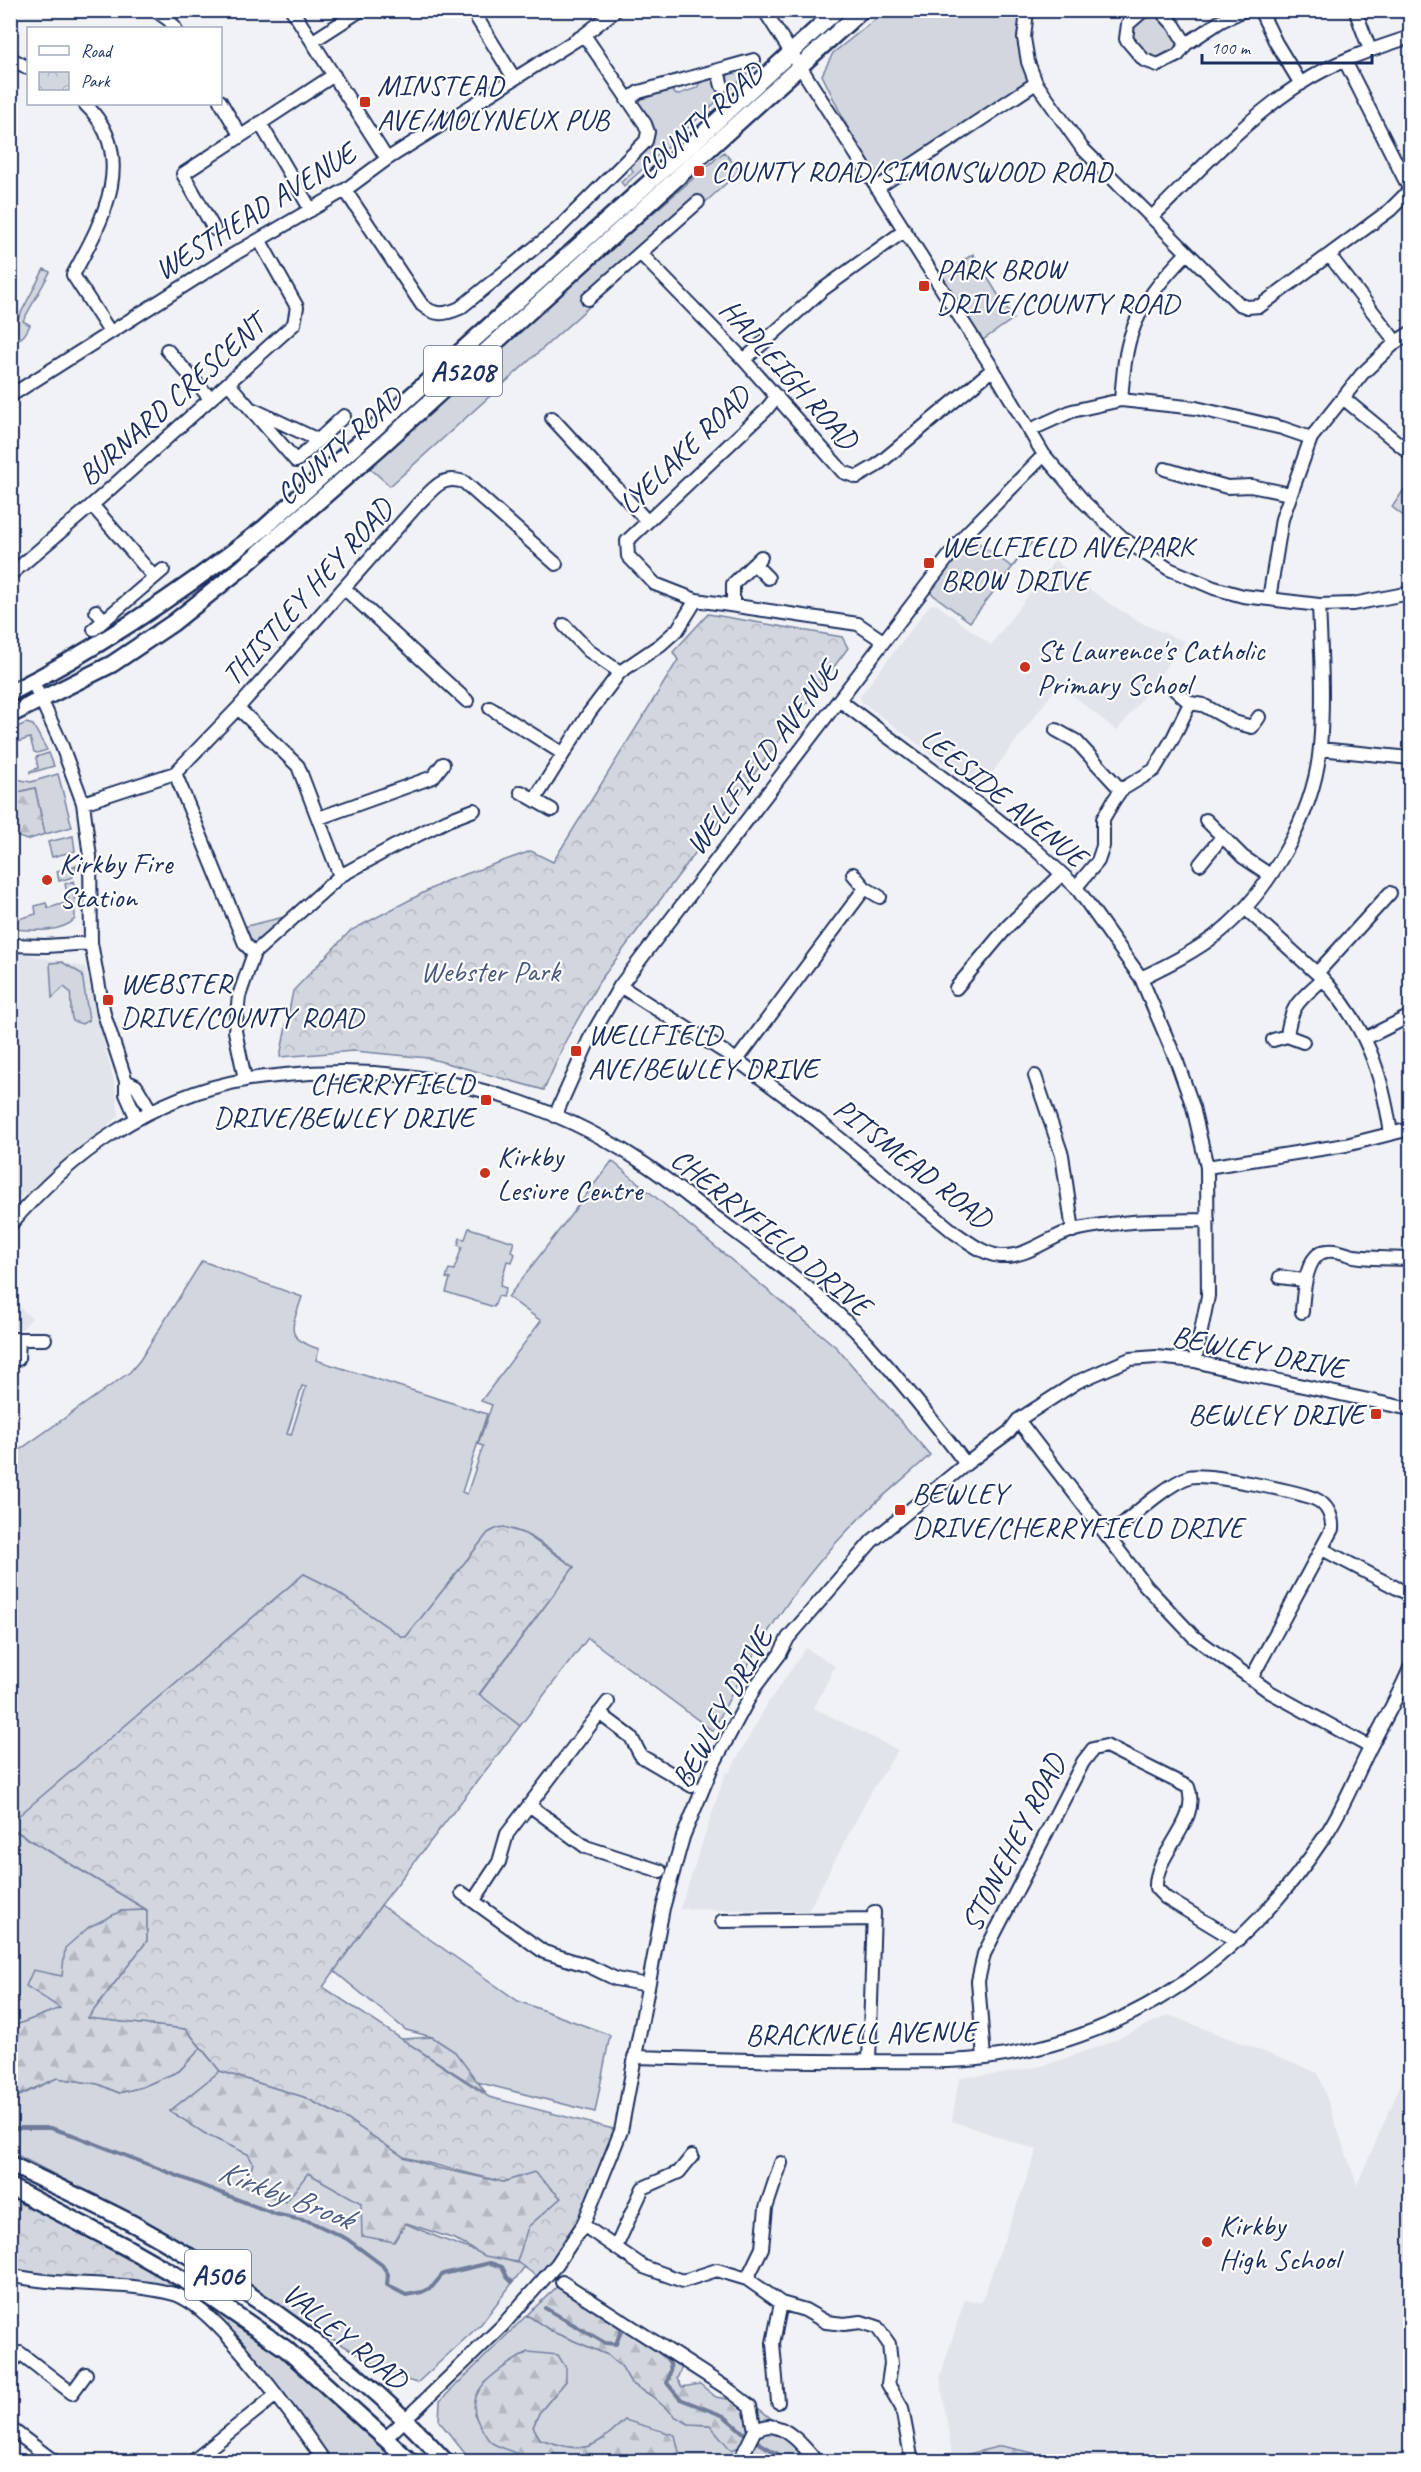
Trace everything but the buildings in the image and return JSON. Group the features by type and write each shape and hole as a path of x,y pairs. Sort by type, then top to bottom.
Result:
{"main road":[{"name":"COUNTY ROAD","path":"10,693 84,654 168,600 263,529 692,144 837,10"},
{"name":"COUNTY ROAD","path":"10,715 112,664 173,622 243,567 379,448 862,10"},
{"name":"VALLEY ROAD","path":"10,2164 136,2226 214,2272 271,2310 326,2351 404,2418 446,2462"},
{"name":"VALLEY ROAD","path":"10,2187 126,2247 196,2287 286,2349 411,2462"}],"street":[{"path":"155,10 174,27"},
{"path":"292,10 387,159"},
{"path":"313,40 361,10"},
{"path":"472,10 514,78"},
{"name":"WESTHEAD AVENUE","path":"10,396 233,255 345,189 387,159 584,35 616,10"},
{"path":"764,10 993,369 1044,455 1085,503 1125,540 1169,569 1214,588 1269,599 1319,605 1353,604 1410,593"},
{"path":"1027,10 1024,38 1028,62 1036,83 1082,148 1186,254 1239,304 1247,307 1260,306 1330,256 1390,210 1410,190 1345,61"},
{"path":"1152,10 1143,11 1128,24 1126,39 1144,60 1158,65 1178,55 1186,44 1221,21 1244,10"},
{"path":"1160,10 1174,25 1186,44"},
{"path":"1260,10 1300,84"},
{"path":"1358,10 1357,15 1370,50"},
{"path":"345,189 422,305 435,314 450,313 460,308 559,228 644,145 647,128 584,35"},
{"path":"1152,217 1253,120 1300,84 1370,50 1410,37"},
{"path":"10,58 27,67"},
{"path":"627,100 639,92 754,60"},
{"path":"718,70 722,86"},
{"path":"214,228 183,174 334,75"},
{"path":"877,188 1036,83"},
{"path":"222,104 240,135"},
{"path":"86,105 100,118 110,142 114,169 108,201 96,233 73,275 110,332"},
{"path":"260,123 310,210"},
{"path":"588,299 698,202"},
{"path":"744,360 822,290 904,231"},
{"name":"BURNARD CRESCENT","path":"10,574 92,505 294,324 297,307 260,241"},
{"name":"HADLEIGH ROAD","path":"640,253 744,360 843,472 857,477 876,466 993,369"},
{"path":"1121,400 1131,335 1143,310 1164,277 1186,254"},
{"path":"1330,256 1396,342"},
{"path":"1269,599 1282,519 1311,438 1362,374 1396,342 1410,333"},
{"path":"167,350 210,398"},
{"path":"228,383 294,466 344,416"},
{"name":"LYELAKE ROAD","path":"696,600 655,584 628,556 627,541 646,520 765,411 777,396"},
{"path":"1343,398 1410,453"},
{"path":"1030,430 1072,411 1121,400 1196,408 1282,428 1311,438"},
{"path":"249,407 318,440"},
{"path":"552,418 646,520"},
{"name":"WELLFIELD AVENUE","path":"555,1116 589,1040 620,986 966,534 1044,455"},
{"path":"1164,469 1227,487 1251,486 1290,494"},
{"name":"THISTLEY HEY ROAD","path":"83,803 175,772 238,708 345,590 418,504 444,480 454,478 464,482 556,564"},
{"path":"92,505 158,573 100,616 94,629"},
{"path":"733,604 733,584 757,561 768,578"},
{"path":"345,590 467,701"},
{"path":"535,799 589,712 621,672 660,645 678,629 696,600 858,624 883,641"},
{"path":"1141,978 1185,956 1219,932 1245,908 1289,845 1309,795 1320,749 1322,679 1319,605"},
{"path":"564,625 589,651 621,672"},
{"path":"33,682 67,757 83,803 90,857 91,943 104,1014 126,1081 126,1094 137,1119"},
{"path":"1175,690 1190,703 1203,705 1234,722 1255,727"},
{"name":"LEESIDE AVENUE","path":"839,700 1036,850 1076,887 1141,978 1177,1062 1193,1107 1207,1167 1208,1296 1195,1361"},
{"path":"1076,887 1098,861 1102,846 1103,819 1121,790 1154,770 1190,703"},
{"path":"238,708 298,766 340,876"},
{"path":"490,708 562,753"},
{"path":"1056,730 1076,741 1121,790"},
{"path":"1320,749 1410,758"},
{"path":"319,818 432,777 443,764"},
{"path":"175,772 245,944 254,953"},
{"path":"521,792 552,810"},
{"path":"245,1080 235,1031 239,996 254,953 340,876 420,833 474,810"},
{"path":"1206,820 1243,857 1270,875"},
{"path":"1200,864 1222,837"},
{"path":"853,874 865,888 880,897"},
{"path":"956,988 1008,926 1061,875"},
{"path":"737,1060 865,888"},
{"path":"1287,1036 1290,1015 1390,893"},
{"path":"1245,908 1320,976 1366,1038 1379,1076 1391,1134"},
{"path":"10,945 46,946 91,943"},
{"name":"PITSMEAD ROAD","path":"620,986 737,1060 817,1120 956,1233 979,1249 1000,1256 1022,1254 1073,1231 1145,1221 1208,1220"},
{"path":"1366,1038 1410,1016"},
{"path":"1274,1041 1287,1036 1303,1042"},
{"name":"CHERRYFIELD DRIVE","path":"10,1225 34,1198 72,1163 151,1111 193,1094 245,1080 310,1073 363,1072 446,1082 490,1093 555,1116 640,1160 814,1294 867,1343 966,1464"},
{"path":"1035,1076 1062,1155 1073,1231"},
{"path":"126,1081 136,1086 151,1111"},
{"path":"1207,1167 1346,1145 1410,1129"},
{"path":"1302,1312 1304,1280 1316,1257 1324,1251 1339,1251 1353,1256 1410,1259"},
{"path":"1280,1277 1304,1280"},
{"path":"18,1359 15,1339 45,1339"},
{"name":"BEWLEY DRIVE","path":"386,2438 404,2418 502,2326 557,2264 583,2225 621,2131 663,1908 683,1837 712,1767 755,1687 780,1654 788,1638 857,1556 966,1464 1009,1432 1018,1420 1077,1382 1130,1359 1195,1361 1410,1409"},
{"path":"1018,1420 1146,1586 1179,1622 1212,1652 1251,1679 1370,1747"},
{"path":"1108,1536 1178,1481 1197,1474 1317,1499 1327,1509 1333,1520 1332,1529 1251,1679"},
{"path":"1323,1549 1410,1595"},
{"name":"BRACKNELL AVENUE","path":"634,2057 938,2063 1016,2053 1081,2037 1116,2022 1185,1984 1237,1941 1285,1888 1326,1835 1398,1697 1410,1668"},
{"path":"1398,1697 1410,1704"},
{"path":"474,1900 499,1862 507,1834 608,1702"},
{"path":"599,1713 631,1737 641,1756 692,1786"},
{"name":"STONEHEY ROAD","path":"984,2058 978,1981 984,1954 1083,1762 1093,1749 1106,1746 1188,1787 1192,1795 1192,1806 1157,1873 1156,1888 1166,1898 1237,1941"},
{"path":"529,1805 586,1847 660,1871"},
{"path":"462,1893 544,1952 589,1966 616,1979 648,1985"},
{"path":"722,1921 874,1915 869,2061"},
{"path":"616,2247 639,2183 679,2172 693,2156"},
{"path":"747,2279 762,2248 766,2208 781,2163"},
{"path":"583,2225 644,2267 683,2281 717,2270 747,2279 781,2303 805,2310 826,2322 844,2324 861,2322 877,2327 889,2344 888,2384 902,2408 912,2462"},
{"path":"10,2276 176,2294 202,2311 225,2333 276,2395 325,2462"},
{"path":"562,2282 725,2387 750,2406 755,2430"},
{"path":"778,2402 773,2343 781,2303"},
{"path":"10,2365 20,2353 72,2393 86,2374"},
{"path":"192,2462 276,2395"},
{"path":"739,2462 755,2430 768,2426 783,2431 801,2443 817,2462"},
{"path":"10,2428 55,2462"}],"shaded area":[{"name":"St Laurence's Catholic Primary School","path":"1055,560 1068,571 1067,573 1113,606 1144,624 1185,642 1117,731 1059,684 979,790 861,701 860,696 930,605 936,604 991,645"},
{"path":"11,951 85,967 115,1086 119,1116 11,1205"},
{"path":"11,1300 32,1318 22,1329 11,1329"},
{"path":"806,1648 835,1666 814,1708 898,1750 871,1792 808,1911 680,1909 726,1772 729,1773 768,1703"},
{"name":"Kirkby High School","path":"1169,2015 1318,2073 1357,2185 1410,2063 1410,2461 953,2461 940,2377 965,2299 981,2303 1037,2150 952,2121 959,2078 1001,2074 1046,2065 1108,2043"}],"green space":[{"path":"886,11 1027,11 1036,83 877,188 822,75 833,53"},
{"path":"1160,11 1186,44 1158,65 1135,51 1128,24"},
{"path":"758,64 624,186 621,182 633,172 630,165 648,146 637,105 639,98 671,89 676,95 697,88 701,80 708,78 714,80 719,91 728,88 726,78 731,71"},
{"path":"724,152 740,171 390,486 363,462"},
{"path":"973,254 1013,319 977,344 935,279"},
{"path":"44,269 50,272 23,321 30,325 21,338 12,339 11,332"},
{"path":"1410,481 1410,521 1392,507"},
{"path":"966,534 1012,567 1032,542 970,622 924,588"},
{"name":"Webster Park","path":"708,614 842,637 848,648 599,982 566,1040 544,1090 428,1058 354,1051 280,1057 293,991 350,931 446,881 531,851 553,862 678,660 673,652"},
{"path":"26,723 33,725 47,750 34,752 30,738 11,744 11,730"},
{"path":"49,753 54,766 30,773 38,768 36,757"},
{"path":"58,774 72,827 45,834 35,788 11,794 11,778 31,782"},
{"path":"35,788 45,834 27,840 16,836 11,837 11,794"},
{"path":"73,836 75,851 52,857 48,842"},
{"path":"76,865 76,872 72,873 73,877 59,881 57,871"},
{"path":"74,881 75,919 69,924 45,930 11,929 11,921 36,914 35,906 46,903 48,908 69,902 65,884"},
{"path":"300,913 254,953 239,928"},
{"path":"62,962 82,974 89,1020 82,1024 73,1021 70,992 64,987 52,998 50,963"},
{"path":"612,1161 836,1347 930,1455 858,1520 808,1576 756,1651 713,1731 588,1638 520,1726 479,1695 574,1567 533,1538 509,1529 498,1529 488,1533 406,1637 402,1637 328,1586 304,1574 11,1823 11,1456 130,1372 140,1360 202,1261 302,1297 293,1330 300,1340 319,1349 316,1360 487,1414 462,1492 467,1494 483,1446 478,1444 492,1405 481,1401 541,1321 508,1297","holes":["302,1386 306,1387 291,1435 287,1434"]},
{"path":"469,1228 514,1242 511,1251 515,1254 512,1262 507,1261 500,1286 506,1288 503,1297 498,1296 494,1307 446,1292 450,1279 446,1278 449,1269 454,1270 462,1247 458,1245 460,1238 465,1239"},
{"path":"504,1527 525,1534 574,1567 479,1694 520,1726 381,1905 323,1987 489,2097 621,2131 603,2177 542,2280 517,2262 528,2227 561,2198 534,2172 503,2182 404,2157 347,2119 304,2097 220,2071 186,2029 88,2018 147,1941 147,1910 11,1828 10,1823 304,1574 328,1586 402,1637 406,1637 488,1533"},
{"path":"10,1828 147,1910 121,1911 61,2008 11,2027"},
{"path":"381,1905 518,2001 610,2035 595,2112 477,2082 455,2052 432,2037 406,2030 334,1971"},
{"path":"147,1910 147,1941 88,2018 186,2029 201,2048 179,2071 142,2087 119,2093 98,2084 57,2078 11,2099 11,2027 60,2008 26,1986 33,1970 62,1976 65,1948 89,1927 121,1911"},
{"path":"432,2037 455,2052 486,2093 401,2039"},
{"path":"201,2048 220,2071 170,2111 216,2139 248,2154 253,2163 246,2187 308,2173 387,2215 441,2239 526,2265 481,2324 417,2383 396,2377 276,2305 144,2221 11,2152 11,2100 57,2078 98,2084 119,2093 142,2087 179,2071"},
{"path":"220,2071 304,2097 347,2119 404,2157 438,2168 503,2182 534,2172 561,2198 528,2227 526,2242 517,2262 485,2256 454,2239 406,2223 394,2242 362,2236 361,2203 308,2173 286,2202 246,2186 253,2163 248,2154 207,2135 170,2111"},
{"path":"10,2195 181,2288 179,2291 24,2274 11,2270"},
{"path":"562,2282 684,2361 677,2379 682,2387 700,2384 716,2397 744,2402 755,2430 746,2445 731,2450 710,2425 689,2424 631,2383 622,2367 608,2355 553,2332 527,2315"},
{"path":"189,2294 281,2356 327,2394 395,2461 333,2461 253,2360 206,2307"},
{"path":"527,2315 553,2332 608,2355 622,2367 631,2383 689,2424 710,2425 731,2449 744,2397 820,2457 822,2461 669,2461 679,2452 625,2420 604,2438 587,2447 567,2447 540,2439 533,2427 539,2413 566,2381 528,2352 484,2383 474,2414 491,2442 520,2455 524,2461 471,2461 439,2421 440,2401"},
{"path":"528,2352 558,2355 566,2368 566,2381 539,2413 533,2427 540,2439 567,2447 587,2447 604,2438 625,2420 675,2435 679,2452 669,2461 524,2461 514,2452 492,2443 479,2424 475,2412 475,2400 479,2390 487,2381"},
{"path":"1001,2446 1033,2453 1044,2461 952,2461 952,2458"}],"waterway":[{"name":"Kirkby Brook","path":"10,2128 50,2128 73,2135 275,2214 311,2222 347,2239 382,2265 388,2274 387,2285 406,2295 422,2292 432,2287 443,2274 490,2263 502,2267 512,2282"},
{"name":"Kirkby Brook","path":"545,2308 605,2343 616,2344 621,2331 632,2330"},
{"name":"Kirkby Brook","path":"652,2346 669,2361 667,2383 680,2399 724,2416 746,2435 791,2462"}],"place":[{"name":"MINSTEAD AVE/MOLYNEUX PUB","path":"365,102"},
{"name":"COUNTY ROAD/SIMONSWOOD ROAD","path":"699,171"},
{"name":"PARK BROW DRIVE/COUNTY ROAD","path":"924,286"},
{"name":"WELLFIELD AVE/PARK BROW DRIVE","path":"929,563"},
{"name":"St Laurence's Catholic Primary School","path":"1025,667"},
{"name":"Kirkby Fire Station","path":"47,880"},
{"name":"WEBSTER DRIVE/COUNTY ROAD","path":"108,1000"},
{"name":"WELLFIELD AVE/BEWLEY DRIVE","path":"576,1051"},
{"name":"CHERRYFIELD DRIVE/BEWLEY DRIVE","path":"486,1100"},
{"name":"Kirkby Lesiure Centre","path":"485,1173"},
{"name":"BEWLEY DRIVE","path":"1376,1414"},
{"name":"BEWLEY DRIVE/CHERRYFIELD DRIVE","path":"900,1510"},
{"name":"Kirkby High School","path":"1207,2242"}]}
